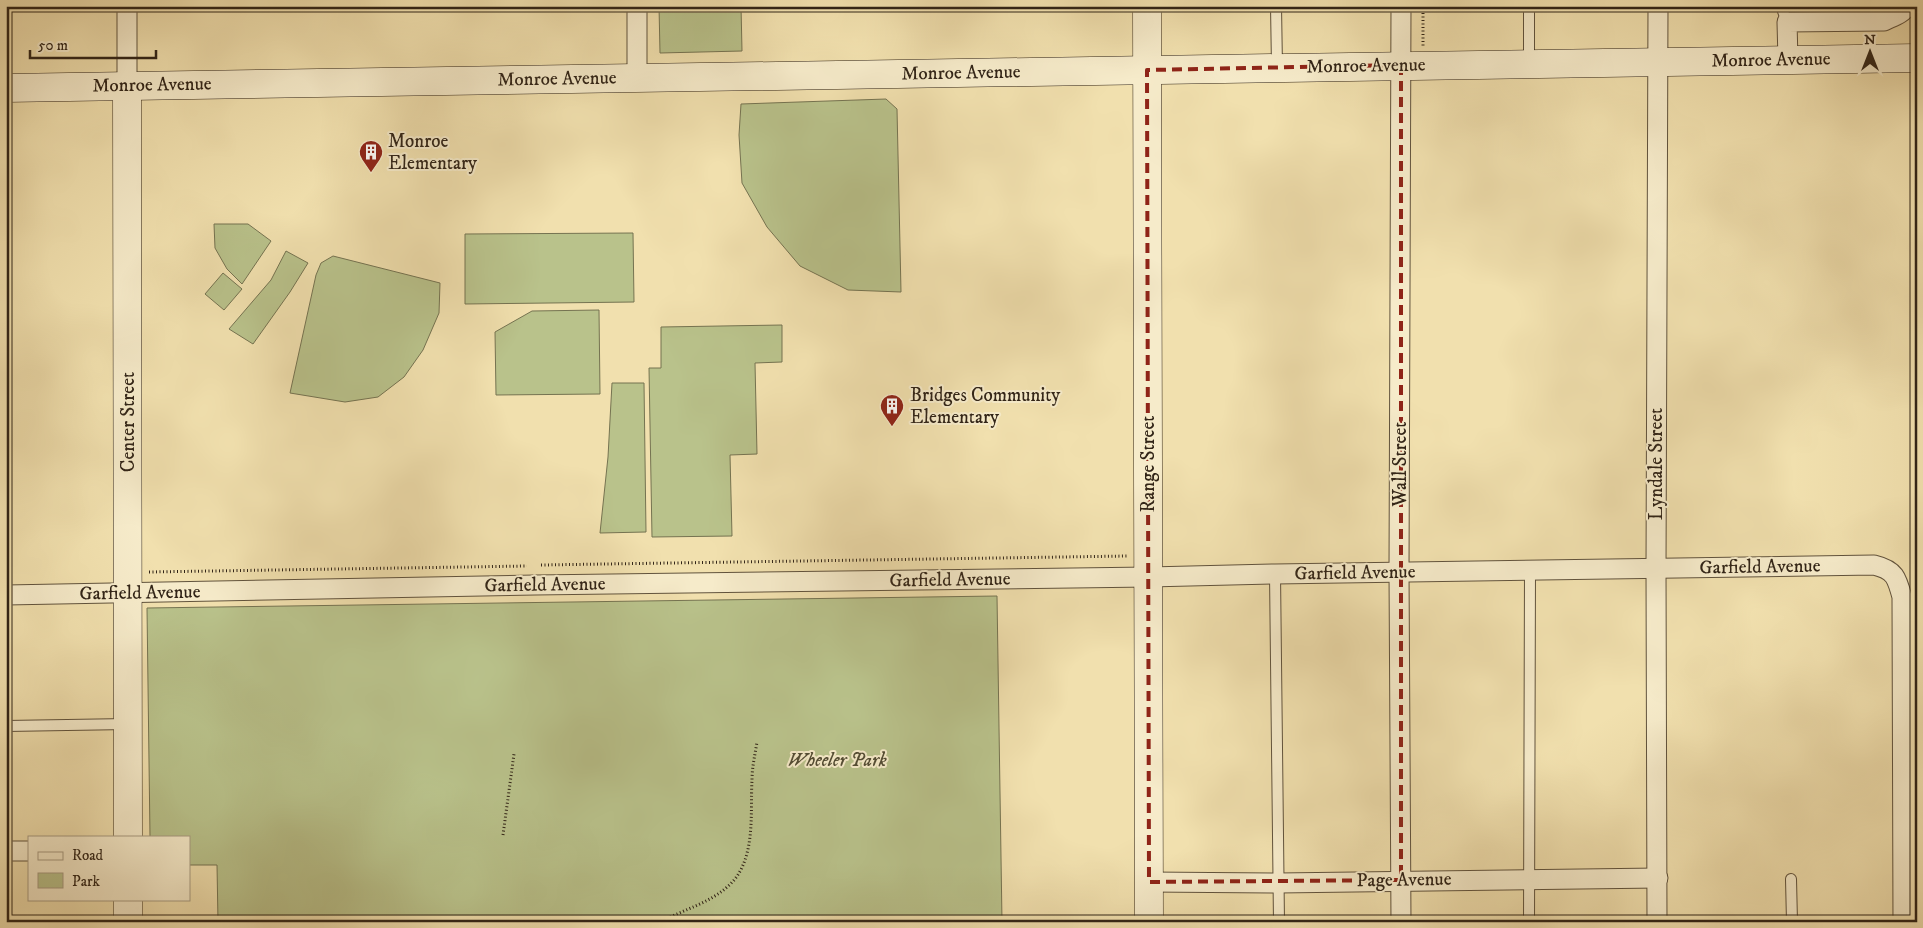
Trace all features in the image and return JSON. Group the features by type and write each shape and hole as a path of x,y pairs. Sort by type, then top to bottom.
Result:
{"street":[{"name":"Center Street","path":"127,6 128,836"},
{"path":"637,6 637,78"},
{"name":"Range Street","path":"1147,6 1149,922"},
{"name":"Wall Street","path":"1401,6 1408,65 1399,572 1401,922"},
{"name":"Lyndale Street","path":"1658,6 1656,569 1658,922"},
{"path":"1788,60 1784,14 1884,21 1906,9 1907,6"},
{"name":"Monroe Avenue","path":"6,88 1917,58"},
{"name":"Garfield Avenue","path":"6,596 128,583 535,585 1149,569 1275,574 1874,565 1885,568 1893,573 1898,582 1902,597 1903,922"},
{"path":"6,851 28,850"},
{"name":"Page Avenue","path":"1149,882 1658,878"},
{"path":"128,900 128,922"}],"lane":[{"path":"1276,6 1277,68"},
{"path":"1529,6 1529,63"},
{"path":"1529,922 1530,570"},
{"path":"1275,574 1279,922"},
{"path":"6,726 128,724"},
{"path":"1791,879 1792,922"}],"path":[{"path":"1408,65 1423,48 1423,6"},
{"path":"537,566 1125,556 1149,569"},
{"path":"128,583 527,566"},
{"path":"661,922 727,888 739,873 747,851 752,826 752,780 757,742"},
{"path":"502,835 514,754"}],"highlighted area":[{"path":"1401,65 1401,880 1149,882 1147,70"}],"green space":[{"path":"659,6 741,6 742,51 660,53"},
{"path":"886,99 897,109 901,292 848,290 800,266 767,227 742,183 739,135 741,104"},
{"path":"214,224 248,224 271,241 242,284 227,269 215,248"},
{"path":"633,233 634,302 465,304 465,234"},
{"path":"286,251 308,263 253,344 229,329 271,280"},
{"path":"333,256 440,283 439,313 423,350 404,377 378,397 345,402 290,393 316,275 321,263"},
{"path":"223,273 242,289 224,310 205,294"},
{"path":"599,310 600,394 496,395 495,332 532,311"},
{"path":"782,325 782,362 755,363 757,454 730,455 732,536 652,537 649,368 661,368 661,327"},
{"path":"612,383 644,383 646,532 600,533 608,457"},
{"name":"Wheeler Park","path":"997,596 1002,922 218,922 217,865 190,865 190,836 150,836 147,608"}],"place":[{"name":"Monroe Elementary","path":"371,173"},
{"name":"Bridges Community Elementary","path":"892,427"}]}
